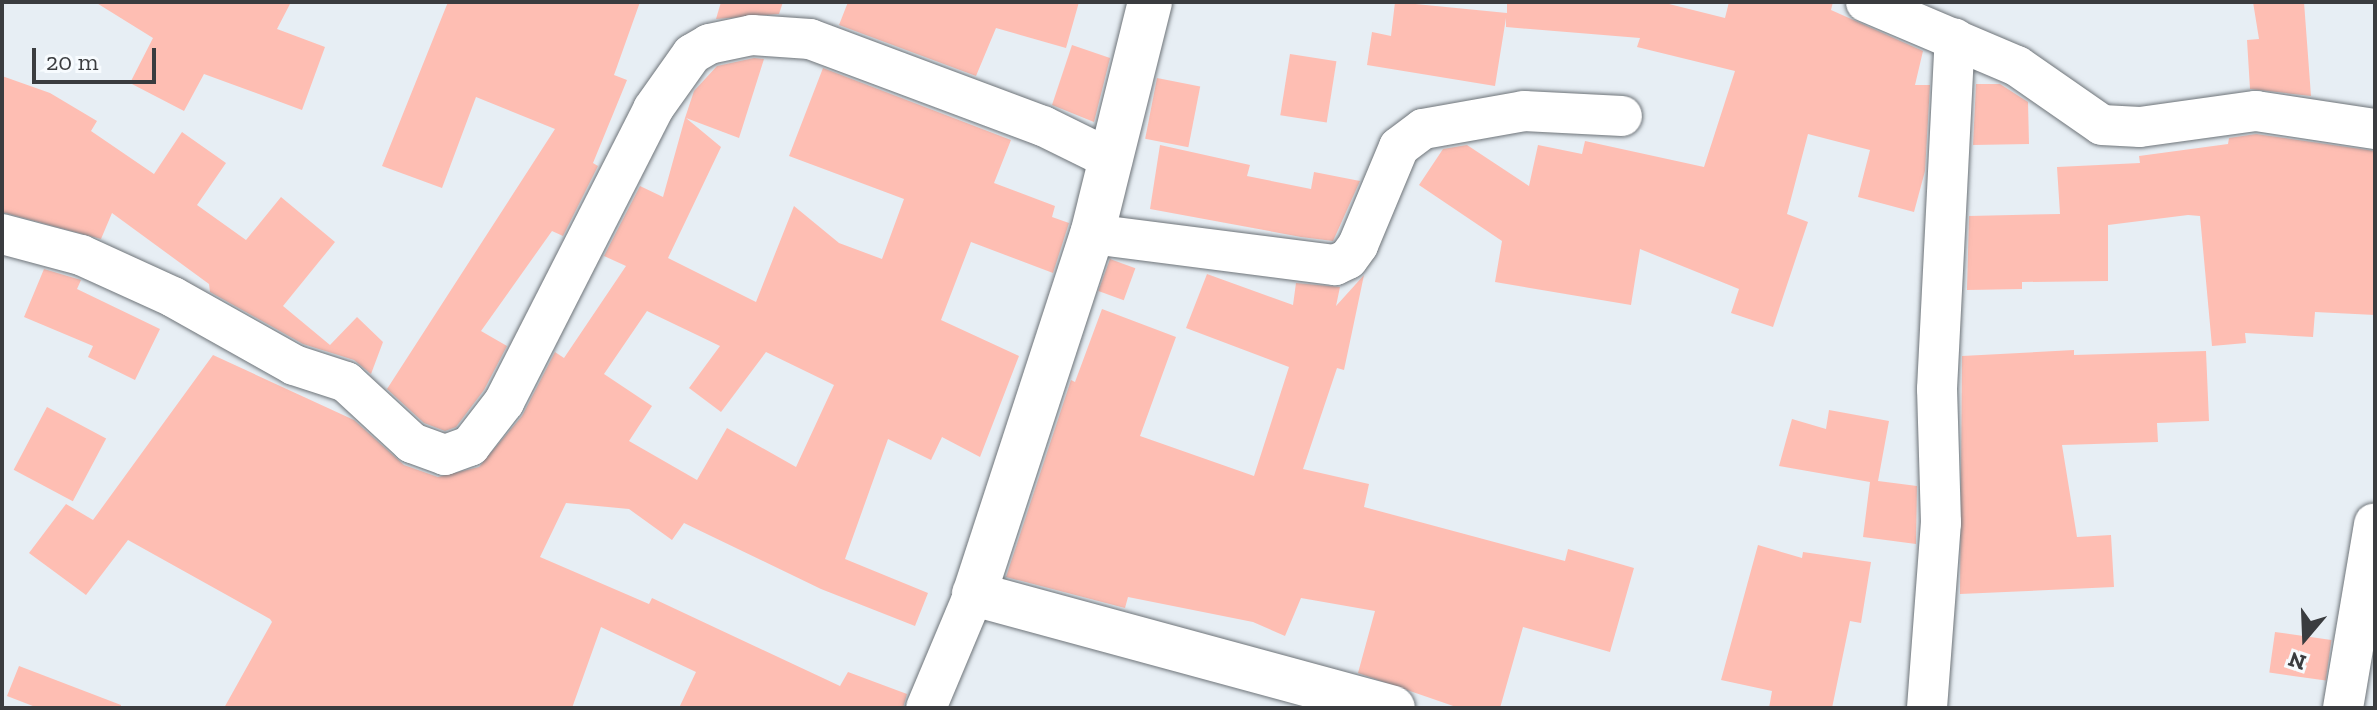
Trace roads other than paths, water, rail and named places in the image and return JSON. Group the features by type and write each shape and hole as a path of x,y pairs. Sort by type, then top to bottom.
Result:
{"street":[{"path":"926,708 974,594 1092,234 1150,2"},
{"path":"1866,2 2017,66 2102,125 2140,127 2256,111 2375,129"},
{"path":"2,234 81,255 173,297 294,365 346,382 412,443 445,455 470,446 504,402 653,109 692,54 709,44 752,35 810,39 1043,126 1112,160"},
{"path":"1927,708 1941,523 1937,389 1955,38"},
{"path":"1092,234 1335,265 1348,259 1358,245 1399,147 1423,129 1524,111 1622,116"},
{"path":"2343,708 2374,524"},
{"path":"974,594 1393,708"}]}
